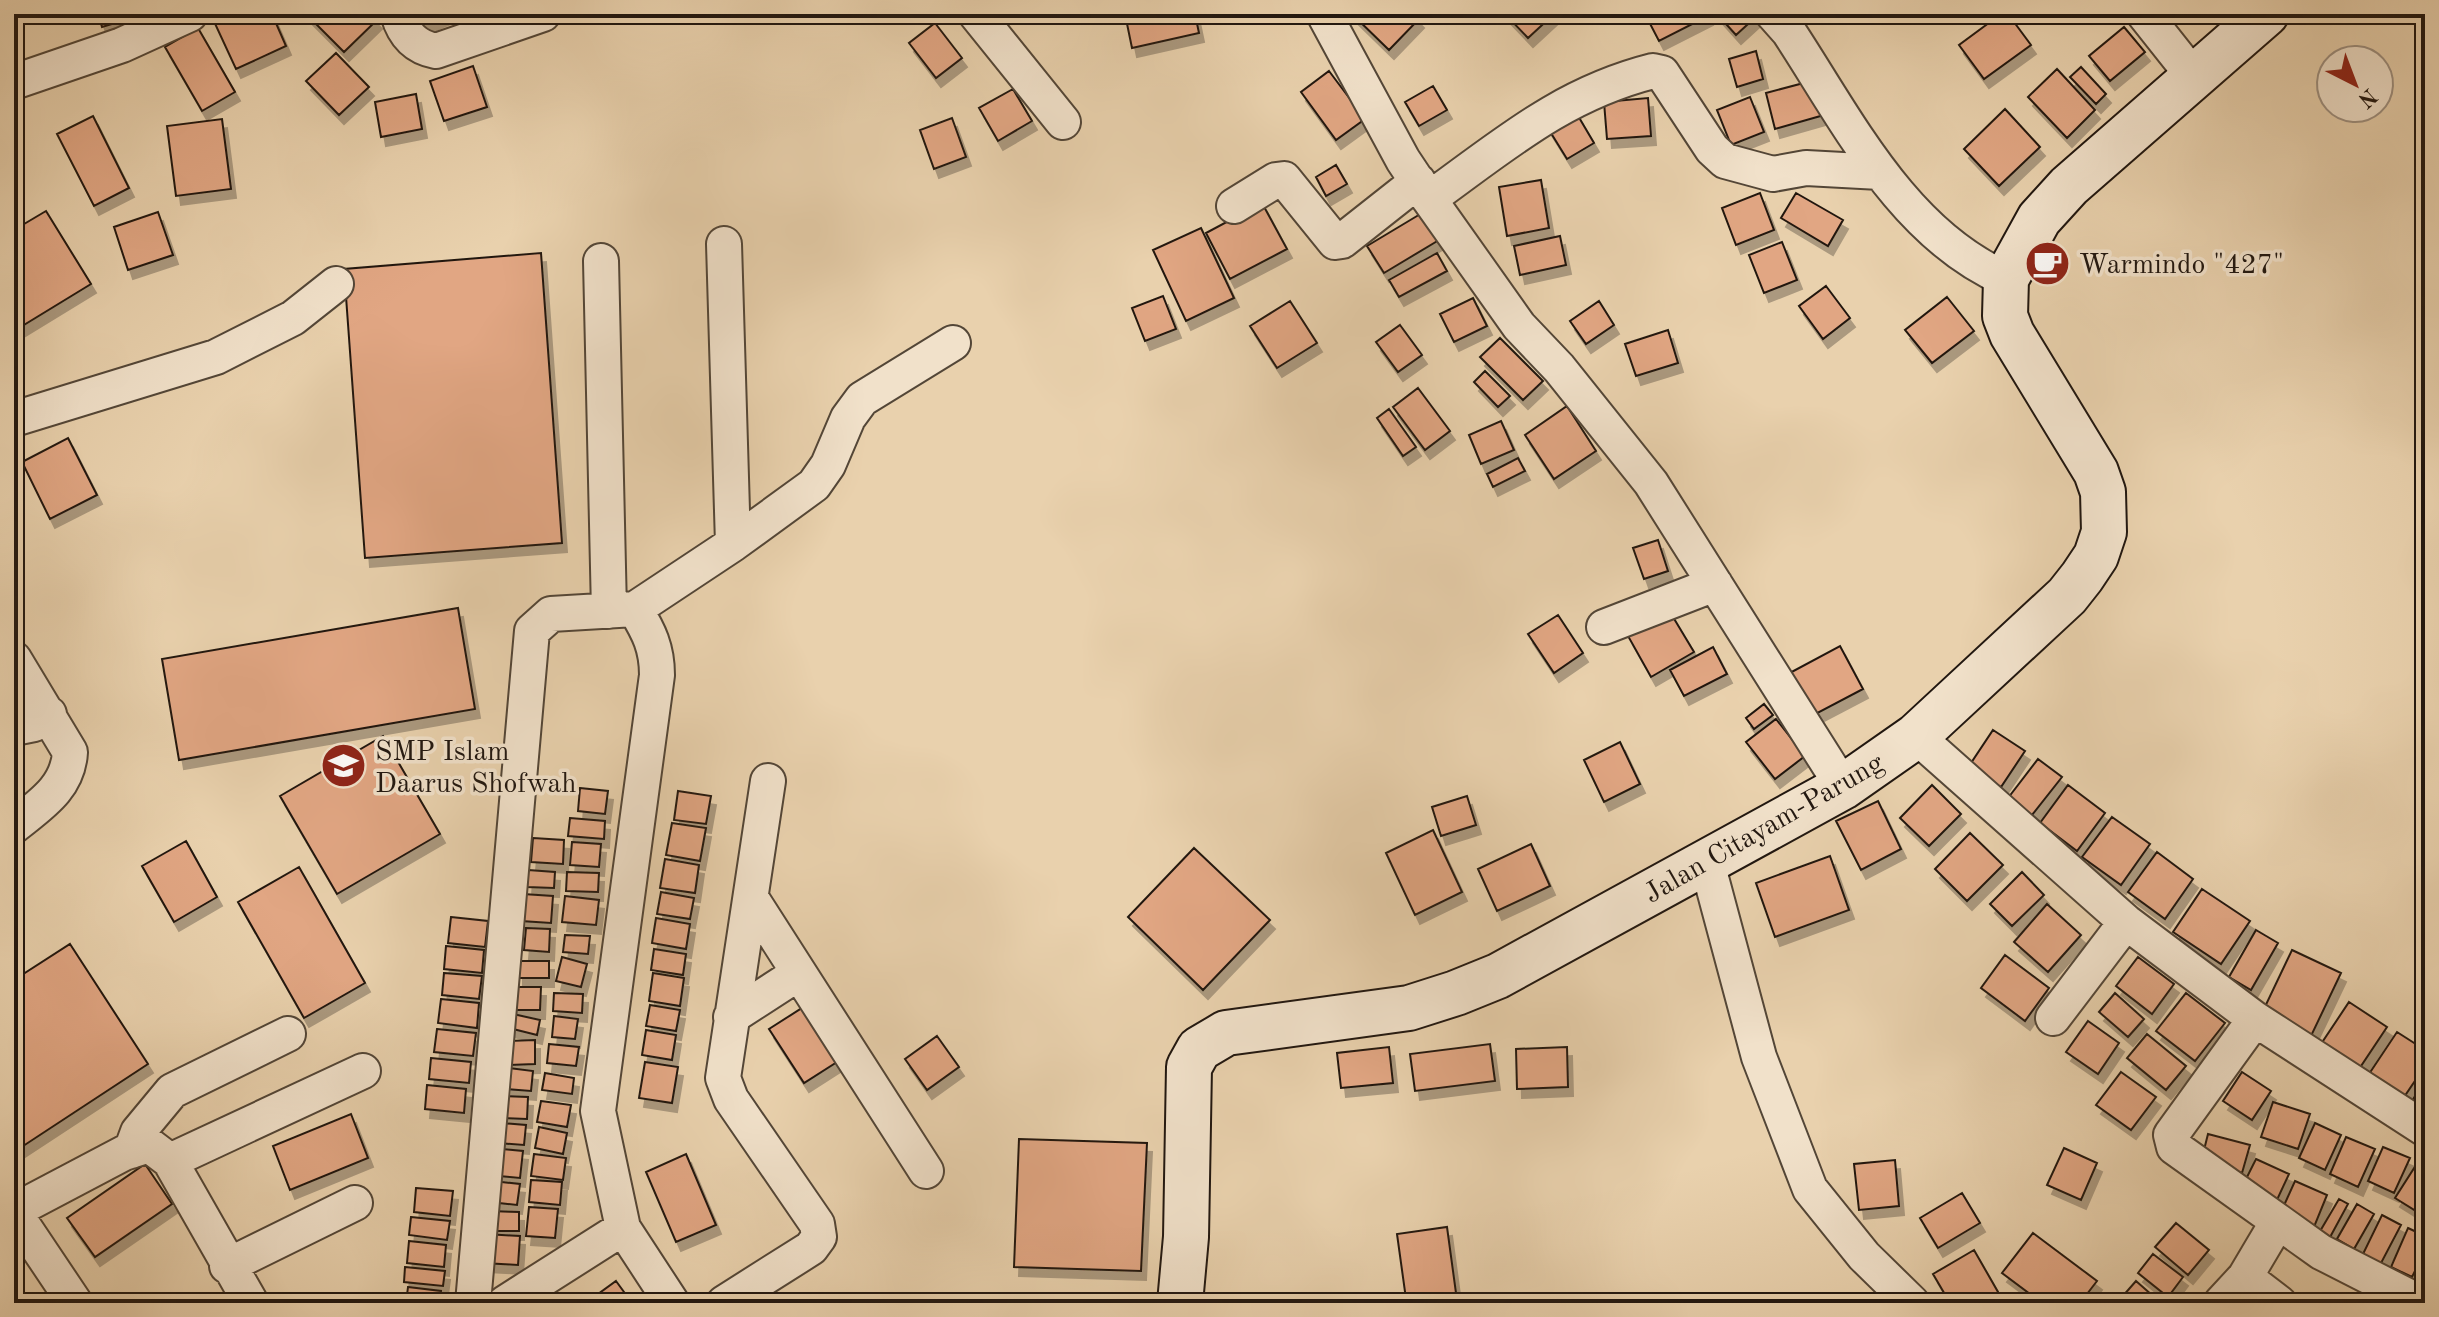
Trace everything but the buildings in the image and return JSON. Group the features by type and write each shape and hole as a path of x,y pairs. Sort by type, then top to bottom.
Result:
{"street":[{"path":"14,82 122,45 190,14"},
{"path":"398,14 408,36 421,48 436,51 543,14"},
{"path":"976,14 1063,122"},
{"path":"1324,14 1423,190 1519,326 1559,368 1651,483 1843,787"},
{"path":"1773,14 1789,32 1880,172 1957,252 2006,279"},
{"path":"2144,14 2194,77"},
{"name":"Jalan Citayam-Parung","path":"1180,1303 1186,1237 1189,1067 1207,1042 1226,1033 1409,1008 1498,976 1843,787 1916,736 2067,596 2096,556 2104,532 2103,492 2096,472 2005,316 2006,279 2039,219 2069,186 2266,14"},
{"path":"1234,206 1276,180 1284,179 1335,242 1342,241 1537,119 1600,86 1653,71 1662,73 1712,149 1725,161 1773,174 1806,168 1880,172"},
{"path":"724,244 733,544"},
{"path":"601,261 622,610 650,634 657,654 657,675 598,1111 623,1228 672,1303"},
{"path":"14,419 216,357 293,318 336,284"},
{"path":"473,1303 532,631 551,614 622,610 733,544 814,485 828,465 854,407 862,399 953,343"},
{"path":"1604,627 1715,584"},
{"path":"14,659 66,741 69,766 51,797 14,826"},
{"path":"14,728 34,724 49,714"},
{"path":"1916,736 2126,922 2255,1019 2425,1129"},
{"path":"724,1303 811,1248 819,1231 726,1088 723,1078 768,781"},
{"path":"1707,863 1759,1057 1810,1189 1864,1256 1912,1303"},
{"path":"751,898 926,1171"},
{"path":"2053,1018 2126,922"},
{"path":"731,1017 799,973"},
{"path":"2255,1019 2171,1135 2171,1142 2277,1223 2357,1272 2421,1303"},
{"path":"131,1151 138,1132 172,1091 288,1034"},
{"path":"170,1161 363,1071"},
{"path":"75,1303 14,1211 131,1151 149,1145 170,1161 227,1266 251,1303"},
{"path":"227,1266 355,1203"},
{"path":"2221,1303 2245,1277 2277,1223"},
{"path":"505,1303 623,1228"},
{"path":"2245,1277 2279,1303"}],"place":[{"name":"Warmindo \"427\"","path":"2048,263"},
{"name":"SMP Islam Daarus Shofwah","path":"344,766"}]}
